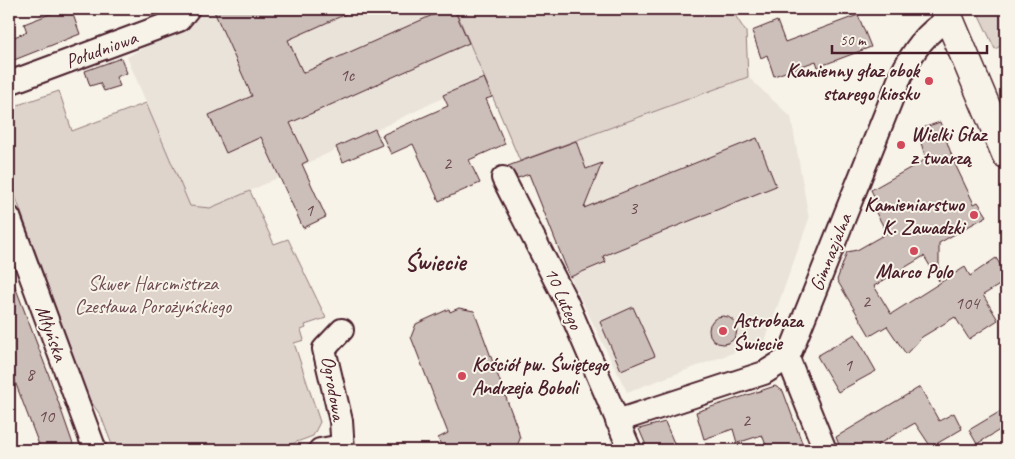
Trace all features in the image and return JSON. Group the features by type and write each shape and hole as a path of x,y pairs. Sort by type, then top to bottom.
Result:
{"street":[{"name":"Południowa","path":"9,82 179,20 188,9"},
{"path":"947,14 1006,154"},
{"name":"Gimnazjalna","path":"788,358 901,75 918,45 947,14"},
{"name":"10 Lutego","path":"504,178 567,303 630,450"},
{"name":"Młyńska","path":"9,217 95,450"},
{"name":"Ogrodowa","path":"342,330 324,349 341,421 342,448"},
{"path":"617,421 764,373 788,358 825,450"},
{"path":"320,450 342,448"}],"shaded area":[{"path":"200,9 455,9 484,78 250,191 210,208 190,206 127,57 202,14"},
{"path":"748,77 791,117 809,219 765,341 627,392 570,277 536,191 520,161"}],"green space":[{"path":"455,9 731,9 746,32 748,77 520,161"},
{"path":"976,9 1006,9 1006,43 995,49"},
{"name":"Skwer Harcmistrza Czesława Porożyńskiego","path":"59,91 72,131 146,103 190,206 210,208 250,191 274,244 288,239 326,318 305,325 306,328 301,330 304,340 294,343 320,422 313,436 275,450 114,450 101,416 89,399 9,179 9,108"}],"building":[{"path":"63,9 71,9 80,34 9,62 9,39 27,32 24,24"},
{"path":"213,9 357,9 288,40 303,73 446,9 454,9 469,43 290,123 308,161 302,164 326,217 303,228 261,137 226,153 209,115 252,96"},
{"path":"858,15 871,47 818,67 816,61 774,76 767,55 761,58 752,31 777,21 785,42"},
{"path":"121,58 127,73 116,77 120,86 104,91 100,83 90,86 85,71"},
{"path":"484,78 492,97 486,99 505,144 469,160 480,183 439,201 413,144 391,154 382,135 448,106 443,95"},
{"path":"940,122 954,162 974,204 978,202 987,216 939,243 939,281 924,256 874,286 891,314 965,267 970,276 996,258 1006,274 1006,281 983,295 998,320 969,339 955,317 922,337 906,354 887,326 870,336 837,280 847,252 857,250 887,233 874,209 879,206 871,190 926,159 917,130"},
{"path":"375,129 382,145 343,162 336,147"},
{"path":"757,138 776,186 603,256 606,262 570,277 529,174 518,178 508,166 576,141 586,169 602,163 584,208"},
{"path":"10,273 75,450 41,450 9,366"},
{"path":"633,307 655,356 621,370 600,322"},
{"name":"Kościół pw. Świętego Andrzeja Boboli","path":"459,308 474,311 518,430 520,439 515,450 443,450 438,438 448,433 411,337 416,324 449,309 450,312"},
{"name":"Astrobaza Świecie","path":"723,316 733,320 737,330 733,340 723,344 713,340 709,330 713,320"},
{"path":"855,334 876,371 838,392 817,356"},
{"path":"775,386 783,391 804,448 768,450 762,435 737,443 733,429 704,439 696,412"},
{"path":"920,387 939,421 954,413 962,429 931,447 915,423 877,445 879,450 841,450 836,437"},
{"path":"1006,408 1006,426 977,444 969,430"},
{"path":"665,422 677,450 648,450 639,429"}],"place":[{"name":"Kamienny głaz obok starego kiosku","path":"929,81"},
{"name":"Wielki Głaz z twarzą","path":"901,145"},
{"name":"Kamieniarstwo K. Zawadzki","path":"974,215"},
{"name":"Marco Polo","path":"914,251"},
{"name":"Astrobaza Świecie","path":"723,331"},
{"name":"Kościół pw. Świętego Andrzeja Boboli","path":"462,376"}],"district":[{"name":"Świecie","path":"435,261"}]}
